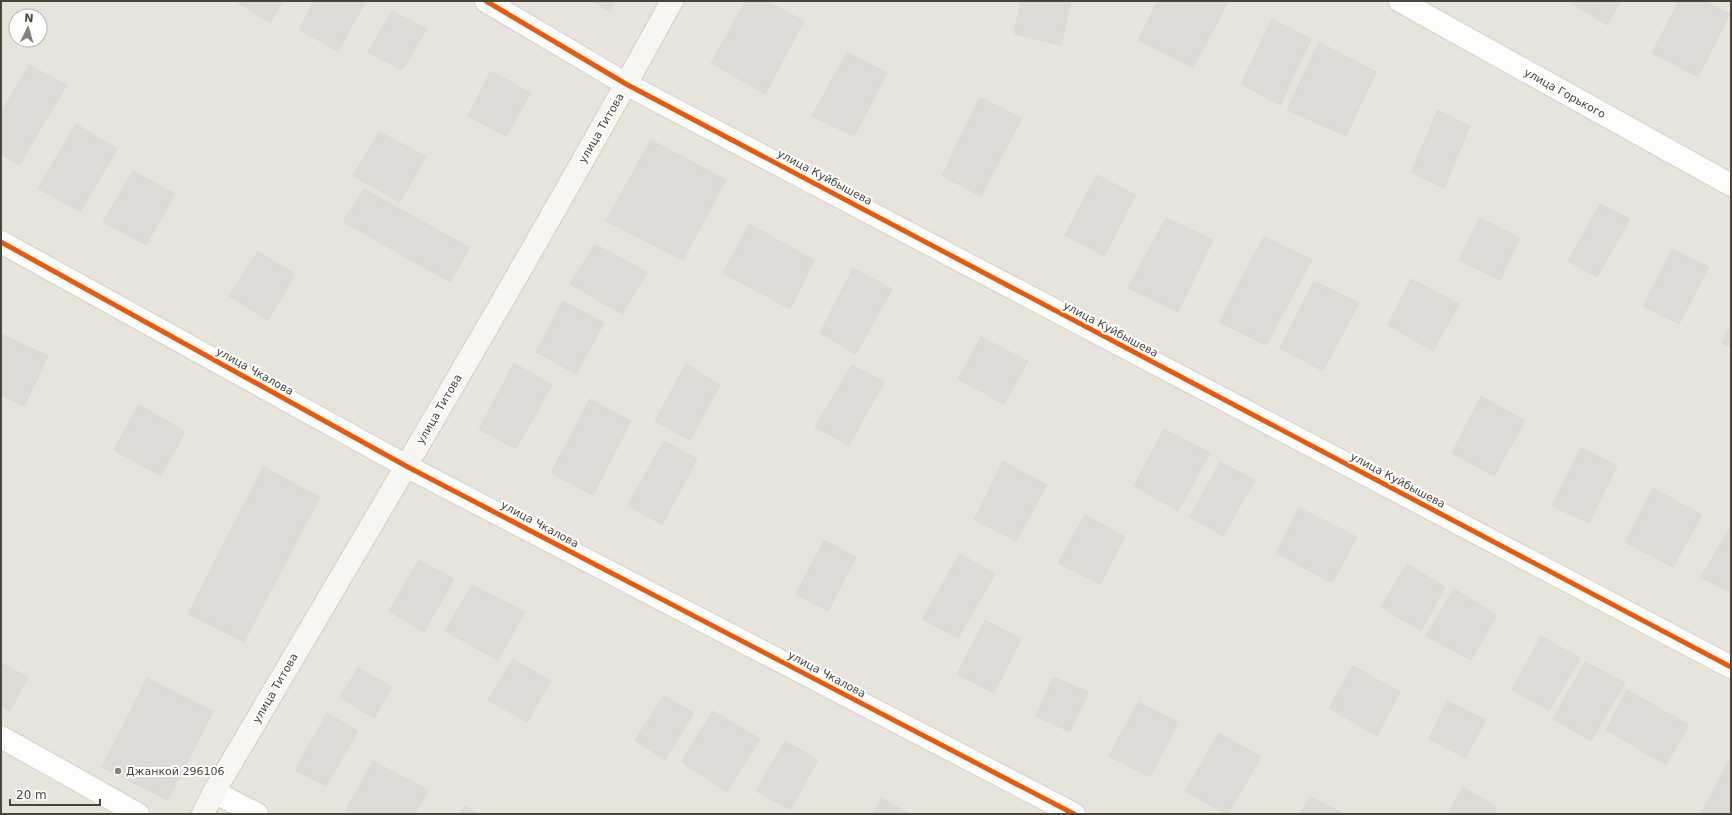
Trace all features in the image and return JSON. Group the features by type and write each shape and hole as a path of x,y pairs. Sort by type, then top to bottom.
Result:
{"main road":[{"name":"улица Титова","path":"203,814 214,792 406,466 626,84 672,1"}],"street":[{"name":"улица Куйбышева","path":"486,1 626,84 1731,667"},
{"name":"улица Горького","path":"1400,1 1731,185"},
{"name":"улица Чкалова","path":"1,242 406,466 1074,814"},
{"path":"1,737 138,814"},
{"path":"214,792 257,814"}],"shaded area":[{"path":"1,1 1731,1 1731,814 1,814"}],"building":[{"path":"239,1 283,1 270,23 238,3"},
{"path":"314,1 366,1 338,51 299,30"},
{"path":"591,1 615,1 610,11"},
{"path":"746,1 766,1 804,21 765,94 711,63"},
{"path":"1021,1 1071,1 1061,45 1014,34"},
{"path":"1158,1 1228,2 1193,68 1138,40"},
{"path":"1568,1 1621,1 1607,25"},
{"path":"1679,1 1704,1 1730,14 1698,77 1652,53"},
{"path":"392,11 427,29 402,70 368,52"},
{"path":"1272,19 1311,39 1280,105 1241,84"},
{"path":"1319,42 1376,72 1346,136 1287,110"},
{"path":"847,52 887,73 854,136 812,116"},
{"path":"29,65 67,85 19,165 1,154 1,113"},
{"path":"491,71 531,93 506,136 468,116"},
{"path":"980,97 1022,118 981,196 942,176"},
{"path":"1438,110 1470,126 1444,188 1411,172"},
{"path":"76,124 117,149 80,212 38,188"},
{"path":"379,132 426,156 400,202 353,176"},
{"path":"651,140 726,180 683,260 606,221"},
{"path":"133,171 175,194 146,245 103,222"},
{"path":"1097,175 1136,195 1104,256 1065,235"},
{"path":"364,189 470,248 450,282 343,222"},
{"path":"1600,204 1630,219 1597,277 1568,261"},
{"path":"1166,218 1213,240 1178,312 1128,288"},
{"path":"1480,218 1520,238 1500,280 1459,260"},
{"path":"749,224 814,260 790,309 723,273"},
{"path":"1264,236 1312,260 1266,345 1219,322"},
{"path":"595,244 647,272 622,314 570,284"},
{"path":"1672,249 1709,267 1679,324 1643,306"},
{"path":"258,251 295,274 268,321 229,296"},
{"path":"853,268 892,289 856,354 820,333"},
{"path":"1411,279 1459,304 1433,351 1388,325"},
{"path":"1314,281 1359,303 1323,371 1280,348"},
{"path":"563,301 604,323 576,374 536,352"},
{"path":"1731,324 1731,347 1722,343"},
{"path":"1,334 48,356 24,406 1,395"},
{"path":"981,337 1028,361 1004,404 958,379"},
{"path":"514,363 552,385 516,449 479,429"},
{"path":"686,364 720,385 690,440 655,421"},
{"path":"852,365 884,382 849,445 815,427"},
{"path":"1481,396 1525,421 1494,476 1452,453"},
{"path":"590,399 631,421 593,495 551,473"},
{"path":"139,404 185,432 161,476 114,450"},
{"path":"1164,429 1210,453 1178,511 1134,486"},
{"path":"664,441 697,459 662,525 628,505"},
{"path":"1581,447 1617,466 1589,523 1552,506"},
{"path":"1003,461 1047,485 1016,541 974,520"},
{"path":"1220,462 1255,480 1223,536 1190,517"},
{"path":"263,467 320,497 244,642 188,614"},
{"path":"1653,488 1702,515 1673,567 1625,542"},
{"path":"1299,508 1357,537 1332,583 1276,553"},
{"path":"1085,515 1125,537 1100,584 1058,563"},
{"path":"1731,526 1731,593 1701,577"},
{"path":"824,540 856,557 828,611 796,594"},
{"path":"960,554 995,574 958,638 922,619"},
{"path":"419,560 454,579 424,632 389,611"},
{"path":"1407,564 1445,587 1421,631 1381,607"},
{"path":"472,585 525,612 498,660 445,631"},
{"path":"1454,589 1497,615 1471,660 1426,636"},
{"path":"985,620 1021,639 994,693 957,674"},
{"path":"1541,636 1580,658 1549,711 1512,690"},
{"path":"513,659 551,681 527,722 488,700"},
{"path":"1585,662 1625,683 1591,741 1553,719"},
{"path":"1,663 28,677 10,711 1,706"},
{"path":"1353,666 1400,692 1377,736 1329,708"},
{"path":"358,668 392,687 374,718 340,697"},
{"path":"1053,677 1088,692 1070,732 1036,716"},
{"path":"147,678 213,711 168,800 102,767"},
{"path":"1627,690 1689,725 1666,765 1606,730"},
{"path":"664,696 694,713 665,760 635,740"},
{"path":"1447,701 1486,720 1465,758 1429,739"},
{"path":"1138,702 1178,722 1150,777 1109,756"},
{"path":"713,711 760,739 727,792 681,762"},
{"path":"327,713 358,731 326,786 295,770"},
{"path":"1219,733 1261,757 1228,814 1225,814 1185,791"},
{"path":"785,741 818,760 790,810 756,791"},
{"path":"1731,756 1731,814 1701,814"},
{"path":"373,761 428,790 415,814 354,814 346,810"},
{"path":"1463,787 1497,807 1494,814 1448,814"},
{"path":"1310,797 1345,814 1300,814"},
{"path":"882,798 909,814 873,814"},
{"path":"464,806 478,814 460,814"}],"cycle path":[{"path":"486,1 626,84 1731,667"},
{"path":"1,242 406,466 1074,814"}],"place":[{"name":"Джанкой 296106","path":"118,771"}]}
